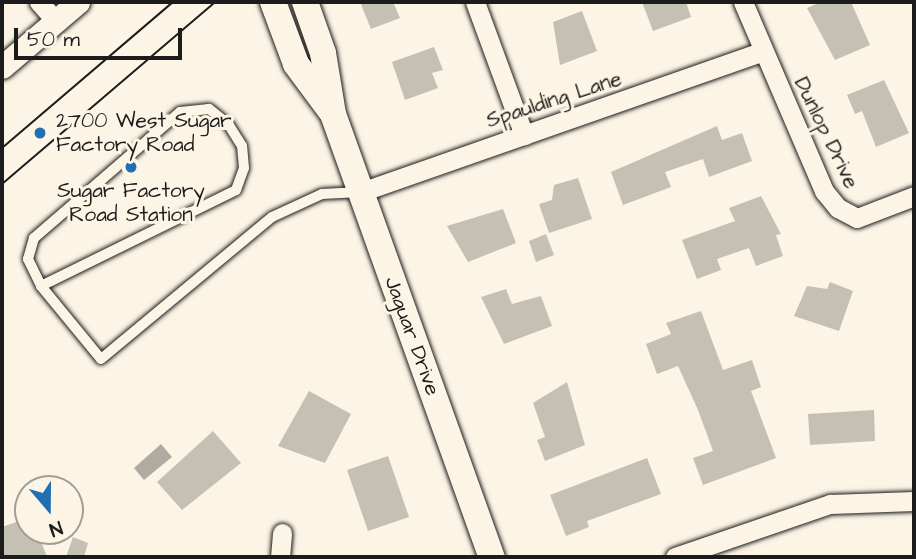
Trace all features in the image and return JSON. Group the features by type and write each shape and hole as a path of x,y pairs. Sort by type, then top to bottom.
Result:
{"main road":[{"name":"Jaguar Drive","path":"273,2 296,64 333,114"},
{"name":"Jaguar Drive","path":"305,2 323,53 333,114 492,557"}],"street":[{"path":"39,2 56,21"},
{"path":"2,67 78,2"},
{"path":"475,2 524,135"},
{"name":"Dunlop Drive","path":"743,2 761,52 838,208 857,218 914,196"},
{"name":"Spaulding Lane","path":"361,192 761,52"},
{"path":"675,557 830,504 914,501"},
{"path":"280,557 282,533"}],"lane":[{"path":"41,286 236,190 243,157 229,125 209,108 180,112 75,198 34,238 28,259 41,286 101,359 272,217 322,194 361,192"}],"shaded area":[{"path":"161,444 172,457 144,480 134,468"}],"building":[{"path":"360,2 393,2 400,18 371,29"},
{"path":"642,2 686,2 691,17 653,31"},
{"path":"821,2 851,2 870,45 835,60 807,8"},
{"path":"582,11 597,51 560,65 553,22"},
{"path":"434,47 443,70 432,73 438,88 405,100 392,62"},
{"path":"884,80 909,133 876,147 862,111 855,114 847,95"},
{"path":"717,126 722,140 742,133 752,161 709,177 703,159 665,172 671,187 623,205 611,172"},
{"path":"578,178 592,219 549,233 539,204 552,200 554,185"},
{"path":"761,196 781,234 776,235 783,256 756,266 749,248 717,259 721,270 697,279 682,240 735,221 729,208"},
{"path":"503,209 516,243 468,262 447,226"},
{"path":"546,234 554,255 536,262 529,241"},
{"path":"830,282 853,291 839,331 794,316 807,286 827,289"},
{"path":"506,289 512,304 541,296 552,326 504,344 481,297"},
{"path":"701,311 723,370 752,360 761,387 751,391 776,458 703,485 693,458 713,451 698,410 678,366 657,374 646,344 671,334 666,323"},
{"path":"567,382 585,445 545,461 537,440 545,437 533,403"},
{"path":"309,391 351,414 325,463 278,446"},
{"path":"874,410 875,441 810,445 808,414"},
{"path":"213,431 241,463 182,510 157,482"},
{"path":"388,456 409,517 368,531 347,470"},
{"path":"647,458 661,494 587,521 589,527 566,536 550,495"},
{"path":"14,523 14,545 42,545 47,557 2,557 2,527"},
{"path":"88,543 84,557 66,557 70,545"}],"tram line":[{"path":"2,148 173,2"},
{"path":"2,184 215,2"}],"place":[{"name":"2700 West Sugar Factory Road","path":"40,133"},
{"name":"Sugar Factory Road Station","path":"131,167"}]}
